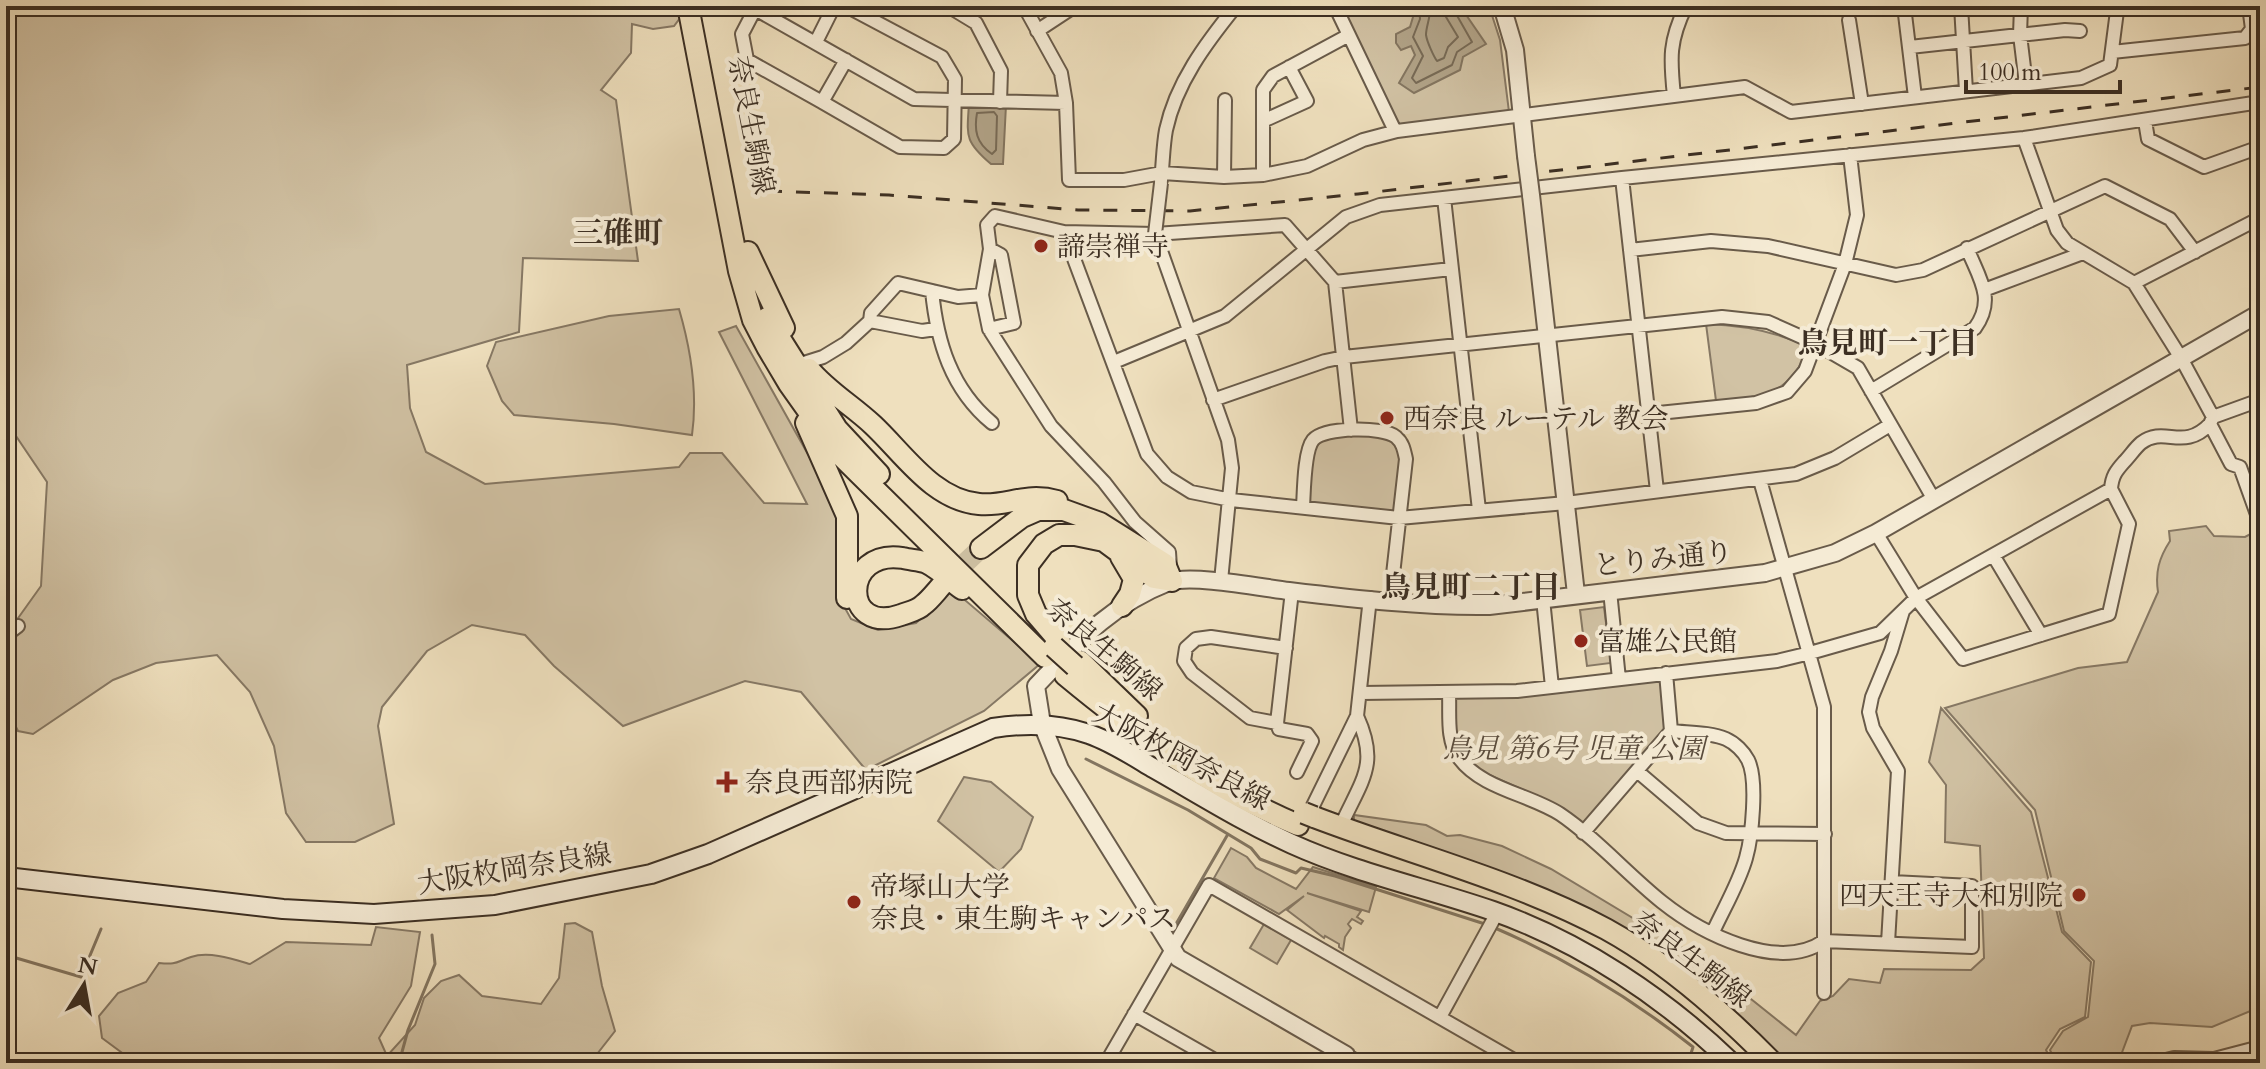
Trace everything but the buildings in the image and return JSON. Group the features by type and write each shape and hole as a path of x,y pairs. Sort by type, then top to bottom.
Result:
{"main road":[{"name":"奈良生駒線","path":"688,6 739,271 753,320 789,384 838,453 1073,667 1137,716 1262,794 1304,826 1517,889 1606,930 1683,981 1773,1063"},
{"name":"奈良生駒線","path":"700,6 748,252 769,325 837,429 1053,649"},
{"path":"748,252 804,363 826,387 872,424 926,479 958,500 979,505 1026,497 1048,498 1080,509 1126,562 1134,579 1130,594 1122,606"},
{"path":"789,384 847,516 846,592 848,604 856,617 867,625 888,627 906,622 921,616 947,585 921,608 889,619 870,617 857,604 855,584 864,567 876,559 890,556 926,562 1053,649"},
{"path":"982,550 1022,517 1038,510 1064,510 1165,564 1172,581"},
{"path":"1053,649 1028,595 1028,565 1044,544 1059,535 1102,532"},
{"name":"奈良生駒線","path":"1073,667 1124,724 1208,778 1275,815 1516,902 1605,943 1679,993 1724,1032 1753,1063"},
{"name":"大阪枚岡奈良線","path":"6,877 283,909 374,914 495,905 651,874 708,854 993,728 1042,724 1079,731 1107,742 1229,813 1304,826 1575,949 1625,977 1692,1027 1732,1063"}],"street":[{"path":"816,42 834,6"},
{"path":"846,6 942,57 955,79 955,100 954,139 944,148 900,147 747,60 742,34 753,8 914,99 955,100 1000,102 1066,103"},
{"path":"868,18 875,6"},
{"path":"948,6 976,23 1001,71 1000,102"},
{"path":"1024,6 1061,73 1066,103 1069,180 1263,175 1307,166 1363,140 1395,131 1745,87 1791,112 2081,78 2110,65 2117,11 2121,6"},
{"path":"1037,31 1075,6"},
{"path":"1221,581 1231,500 1232,468 1228,440 1155,234 1166,131 1178,91 1217,29 1236,6"},
{"path":"1335,6 1395,131"},
{"path":"1502,6 1515,50 1576,594"},
{"path":"1674,96 1671,60 1674,32 1686,6"},
{"path":"1904,6 1915,97"},
{"path":"1961,6 1966,91"},
{"path":"2021,6 2020,35 2026,84"},
{"path":"2112,52 2245,38 2252,29 2249,6"},
{"path":"1849,20 1862,104"},
{"path":"1910,47 2080,31"},
{"path":"1263,175 1263,90 1273,76 1349,35"},
{"path":"822,102 846,60"},
{"path":"1263,121 1307,101 1289,67"},
{"path":"1224,177 1225,100"},
{"path":"1114,362 1225,316 1346,217 1380,205 2024,138 2260,102"},
{"path":"2145,121 2148,139 2204,167 2260,147"},
{"path":"2024,138 2049,211 2062,236 2083,253 2134,283 2181,358 2231,464 2240,467 2259,520"},
{"path":"1649,414 1756,403 1787,392 1805,371 1845,264 1857,215 1850,155"},
{"path":"1622,178 1657,491"},
{"path":"1630,250 1711,241 1768,246 1896,275 1923,270 2105,186 2170,219 2195,252"},
{"path":"1444,198 1479,510"},
{"path":"1172,581 1169,552 1135,522 1104,482 1051,426 989,329 982,295 990,249 987,225 995,216 1064,232 1155,234 1285,225 1335,282 1351,430"},
{"path":"2134,283 2260,218"},
{"path":"1064,232 1147,454 1167,477 1191,492 1231,500 1399,518 1566,503 1796,474 1835,458 1890,425"},
{"path":"1871,391 1975,328 1984,316 1987,301 1967,248"},
{"path":"989,329 1014,323 1001,255 990,249"},
{"path":"1984,290 2083,253"},
{"path":"1335,282 1451,269"},
{"path":"804,363 823,357 846,343 870,321 871,313 898,283 958,297 982,295"},
{"path":"932,291 936,329 952,376 992,423"},
{"name":"とりみ通り","path":"1042,724 1036,686 1097,622 1172,581 1221,581 1390,601 1489,606 1785,569 1835,553 1876,533 2260,313"},
{"path":"1213,400 1344,357 1722,317 1768,322 1815,343 1858,368 1933,498"},
{"path":"870,321 922,331 936,329"},
{"path":"1876,533 1916,598 1963,659 2109,614 2129,524 2111,489 2112,476 2142,442 2156,436 2188,438 2199,435 2212,420 2260,400"},
{"path":"1303,507 1309,448 1314,439 1323,433 1377,428 1394,435 1403,445 1406,459 1390,601"},
{"path":"1760,480 1824,707 1824,993"},
{"path":"1361,693 1517,691 1777,661 1810,653 1880,633 1916,598 2111,489"},
{"path":"1993,555 2041,635"},
{"path":"1292,591 1277,723 1279,729 1307,734 1312,741 1297,772"},
{"path":"1610,591 1619,679"},
{"path":"1304,826 1357,716 1370,598"},
{"path":"1543,599 1552,687"},
{"path":"1888,943 1898,771 1873,728 1869,712 1903,611"},
{"path":"6,635 18,626"},
{"path":"1277,723 1250,718 1192,673 1184,661 1186,648 1196,639 1211,637 1286,648"},
{"path":"1583,833 1671,731 1666,673"},
{"path":"1449,693 1451,740 1470,771 1541,804 1583,833 1680,915 1747,948 1784,954 1815,948 1824,941 1972,947 1972,886 1892,882"},
{"path":"1344,819 1366,773 1369,757 1366,736 1357,716"},
{"path":"1042,724 1060,769 1077,800 1178,958 1349,1060"},
{"path":"1671,731 1726,740 1740,749 1749,761 1753,781 1746,859 1713,932"},
{"path":"1637,771 1698,823 1726,833 1825,834"},
{"path":"1106,1063 1209,885 1519,1063"},
{"path":"1440,1017 1497,913"},
{"path":"1134,1014 1220,1063"},
{"path":"2154,1063 2174,1058 2214,1059 2260,1047"}],"green space":[{"path":"6,6 681,6 683,14 674,26 653,29 632,24 631,53 601,90 616,100 638,261 523,258 519,332 407,365 410,408 426,452 485,484 679,467 690,453 722,453 764,503 807,504 719,332 736,326 842,515 840,599 851,619 878,630 916,623 952,589 1040,664 984,711 866,770 801,692 745,681 623,726 554,666 525,635 472,625 427,651 382,707 378,726 394,824 355,842 306,842 286,813 274,746 250,692 217,655 156,663 113,680 33,734 18,731 6,707 6,635 41,586 47,482 16,436 6,406"},
{"path":"1338,6 1489,6 1500,40 1509,112 1402,126 1398,124"},
{"path":"679,309 692,371 692,435 514,415 502,401 487,366 496,342 609,316"},
{"path":"1706,324 1745,327 1770,333 1807,346 1808,350 1800,366 1782,386 1747,398 1716,401"},
{"path":"1376,433 1387,437 1399,454 1401,464 1396,509 1392,513 1311,504 1308,500 1314,449 1319,443 1342,435"},
{"path":"2206,526 2214,536 2245,537 2260,529 2260,1007 2212,1027 2150,1023 2132,1026 2118,1063 2056,1063 2050,1050 2063,1031 2088,1017 2094,961 2064,931 2035,810 1945,708 2078,668 2127,662 2158,592 2158,572 2170,541 2169,531"},
{"path":"1604,607 1611,663 1587,666 1580,610"},
{"name":"鳥見 第6号 児童 公園","path":"1658,679 1662,682 1663,734 1585,824 1580,824 1551,802 1476,769 1463,755 1455,734 1454,701 1457,697"},
{"path":"1941,708 2031,812 2062,932 2091,962 2085,1017 2060,1029 2046,1050 2053,1063 1783,1063 1719,999 1651,949 1354,823 1354,815 1426,825 1447,836 1460,835 1502,846 1551,869 1701,959 1796,1035 1820,1001 1833,996 1849,979 1880,983 1884,969 1971,970 1984,958 1980,846 1945,842 1946,785 1929,762"},
{"path":"964,777 991,782 1033,817 1021,849 999,872 938,821"},
{"path":"1231,848 1247,857 1256,868 1296,889 1313,867 1376,887 1369,912 1307,893 1361,911 1357,917 1363,921 1361,924 1352,919 1348,924 1351,928 1345,937 1343,950 1339,944 1324,938 1287,910 1304,896 1279,914 1214,878"},
{"path":"575,923 592,932 602,986 615,1031 590,1063 168,1063 162,1056 125,1055 102,1038 99,1016 118,993 146,982 159,963 205,955 250,964 286,942 371,945 376,927 420,932 411,986 379,1038 387,1056 415,1025 424,998 441,981 459,975 482,996 541,1004 559,978 565,924"},
{"path":"1264,924 1291,940 1277,964 1250,948"}],"water":[{"path":"1409,6 1460,6 1486,44 1463,57 1460,70 1414,93 1399,83 1415,55 1411,46 1401,50 1396,43 1396,34 1410,27 1413,17"},
{"path":"969,103 1006,105 1003,164 991,164 972,143 968,131"}],"waterway":[{"path":"1086,759 1188,810 1251,848 1260,859 1296,873 1301,868 1335,876 1488,925"},
{"path":"1176,924 1228,834"},
{"path":"1495,928 1573,966 1646,1012 1693,1047 1688,1063"},
{"path":"6,955 81,977 101,929"},
{"path":"399,1063 408,1030 435,964 432,935"}],"tunnel":[{"path":"944,583 981,548"}],"railway":[{"path":"768,191 889,195 1078,210 1190,211 1358,194 2260,87"}],"place":[{"name":"諦崇禅寺","path":"1041,246"},
{"name":"西奈良 ルーテル 教会","path":"1387,418"},
{"name":"富雄公民館","path":"1581,641"},
{"name":"奈良西部病院","path":"727,782"},
{"name":"四天王寺大和別院","path":"2079,895"},
{"name":"帝塚山大学 奈良・東生駒キャンパス","path":"854,902"}],"district":[{"name":"三碓町","path":"618,233"},
{"name":"鳥見町一丁目","path":"1888,343"},
{"name":"鳥見町二丁目","path":"1471,587"}]}
